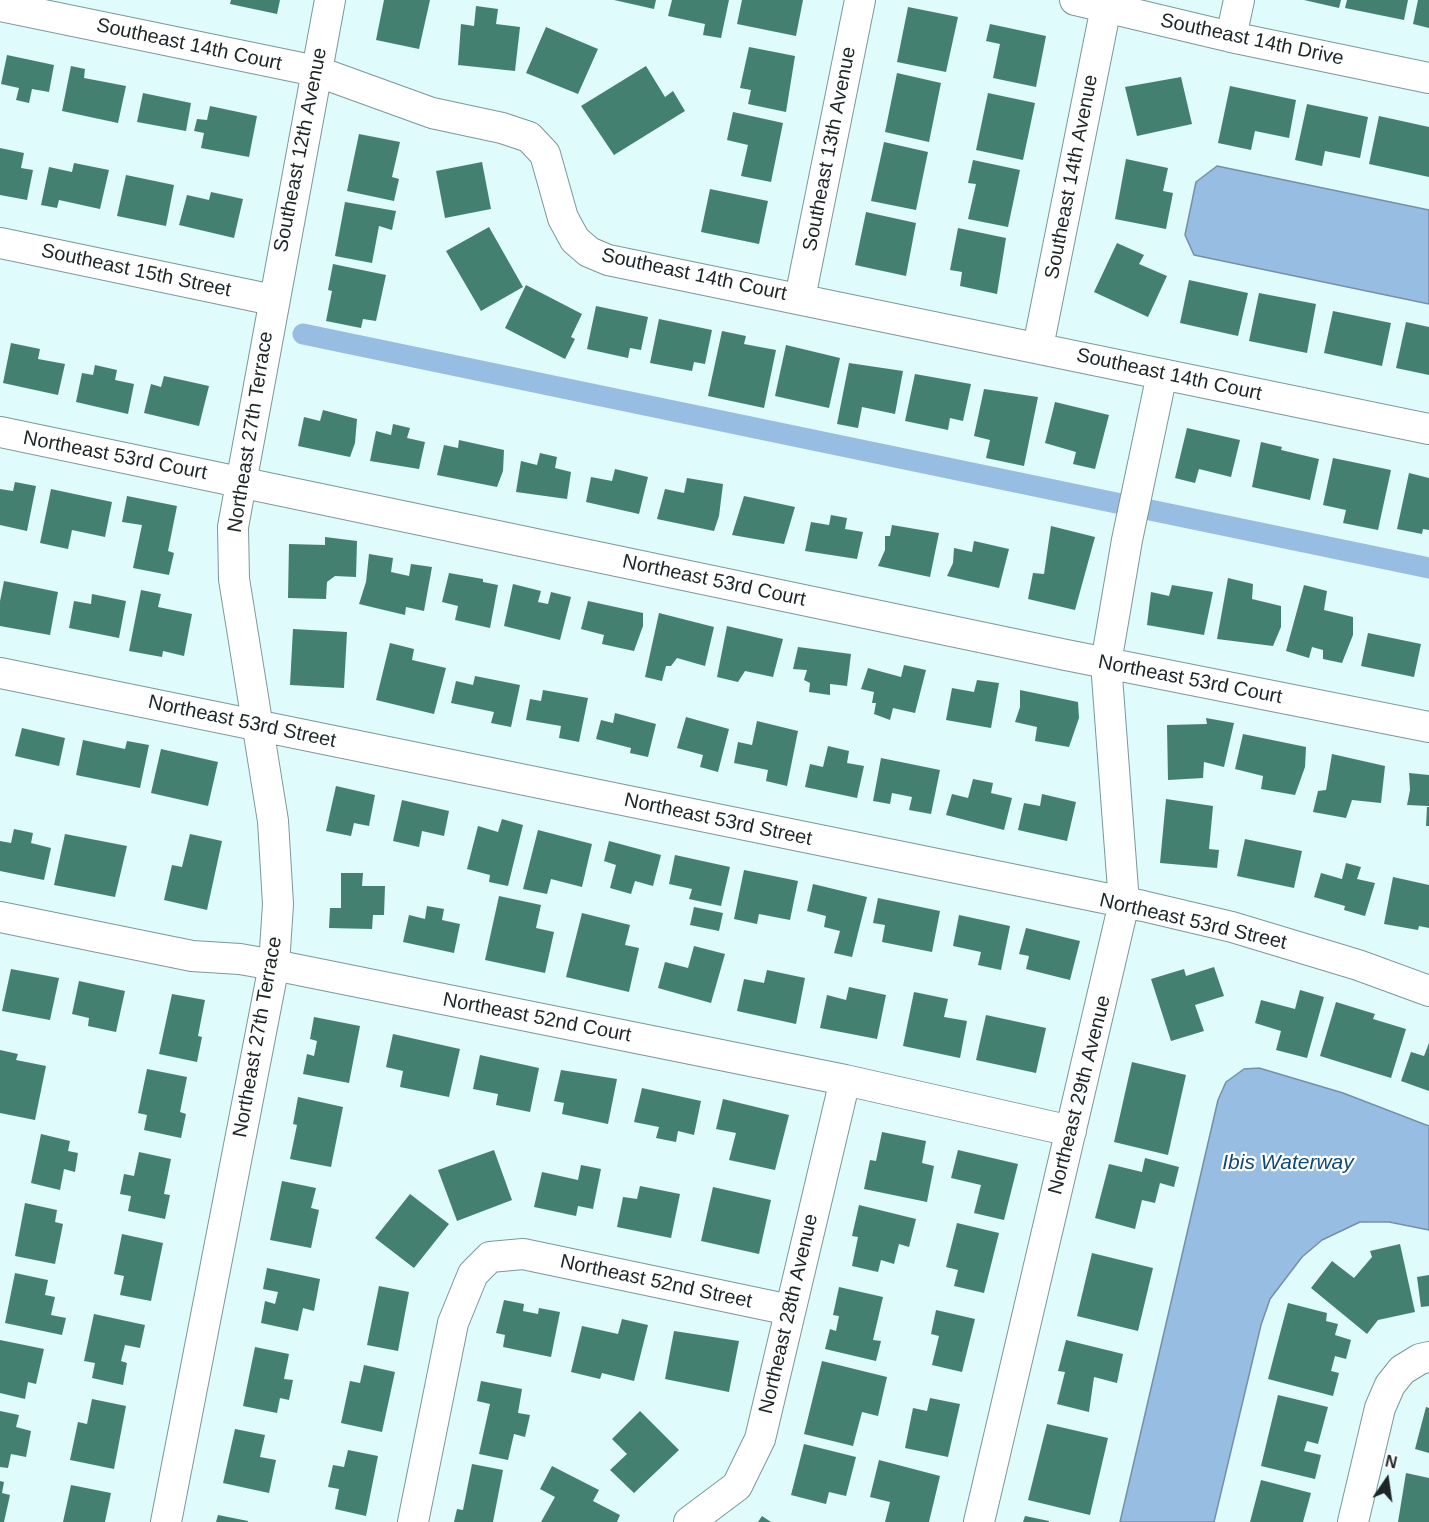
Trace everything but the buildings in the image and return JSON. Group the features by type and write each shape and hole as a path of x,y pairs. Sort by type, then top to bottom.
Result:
{"street":[{"name":"Southeast 12th Avenue","path":"273,300 330,0"},
{"name":"Southeast 13th Avenue","path":"800,298 860,0"},
{"name":"Southeast 14th Drive","path":"1075,0 1231,37 1429,78"},
{"path":"1231,37 1239,0"},
{"name":"Southeast 14th Court","path":"0,6 316,71 432,113 502,128 529,137 545,154 563,219 575,240 589,252 608,260 1429,429"},
{"name":"Southeast 14th Avenue","path":"1038,347 1106,7"},
{"name":"Southeast 15th Street","path":"0,243 273,300"},
{"name":"Northeast 27th Terrace","path":"166,1522 274,965 278,904 273,821 234,579 233,527 273,300"},
{"path":"1106,663 1127,540 1162,374"},
{"name":"Northeast 53rd Court","path":"0,432 1106,663 1429,727"},
{"name":"Northeast 29th Avenue","path":"979,1522 1124,903 1106,663"},
{"name":"Northeast 53rd Street","path":"0,673 257,724 1232,927 1358,965 1429,991"},
{"name":"Northeast 52nd Court","path":"0,917 192,956 240,959 274,965 845,1080 1071,1131"},
{"name":"Northeast 28th Avenue","path":"689,1522 737,1486 760,1439 845,1080"},
{"name":"Northeast 52nd Street","path":"413,1522 453,1323 473,1275 490,1257 523,1254 790,1310"},
{"path":"1353,1522 1380,1408 1390,1385 1402,1370 1420,1359 1429,1357"}],"water":[{"path":"1217,166 1429,210 1429,304 1194,255 1185,235 1196,182"},
{"name":"Ibis Waterway","path":"1259,1068 1343,1093 1429,1126 1429,1230 1389,1222 1360,1222 1322,1240 1302,1257 1270,1299 1261,1325 1214,1522 1120,1522 1218,1100 1226,1082 1244,1069"}],"waterway":[{"path":"303,334 1429,568"}]}
